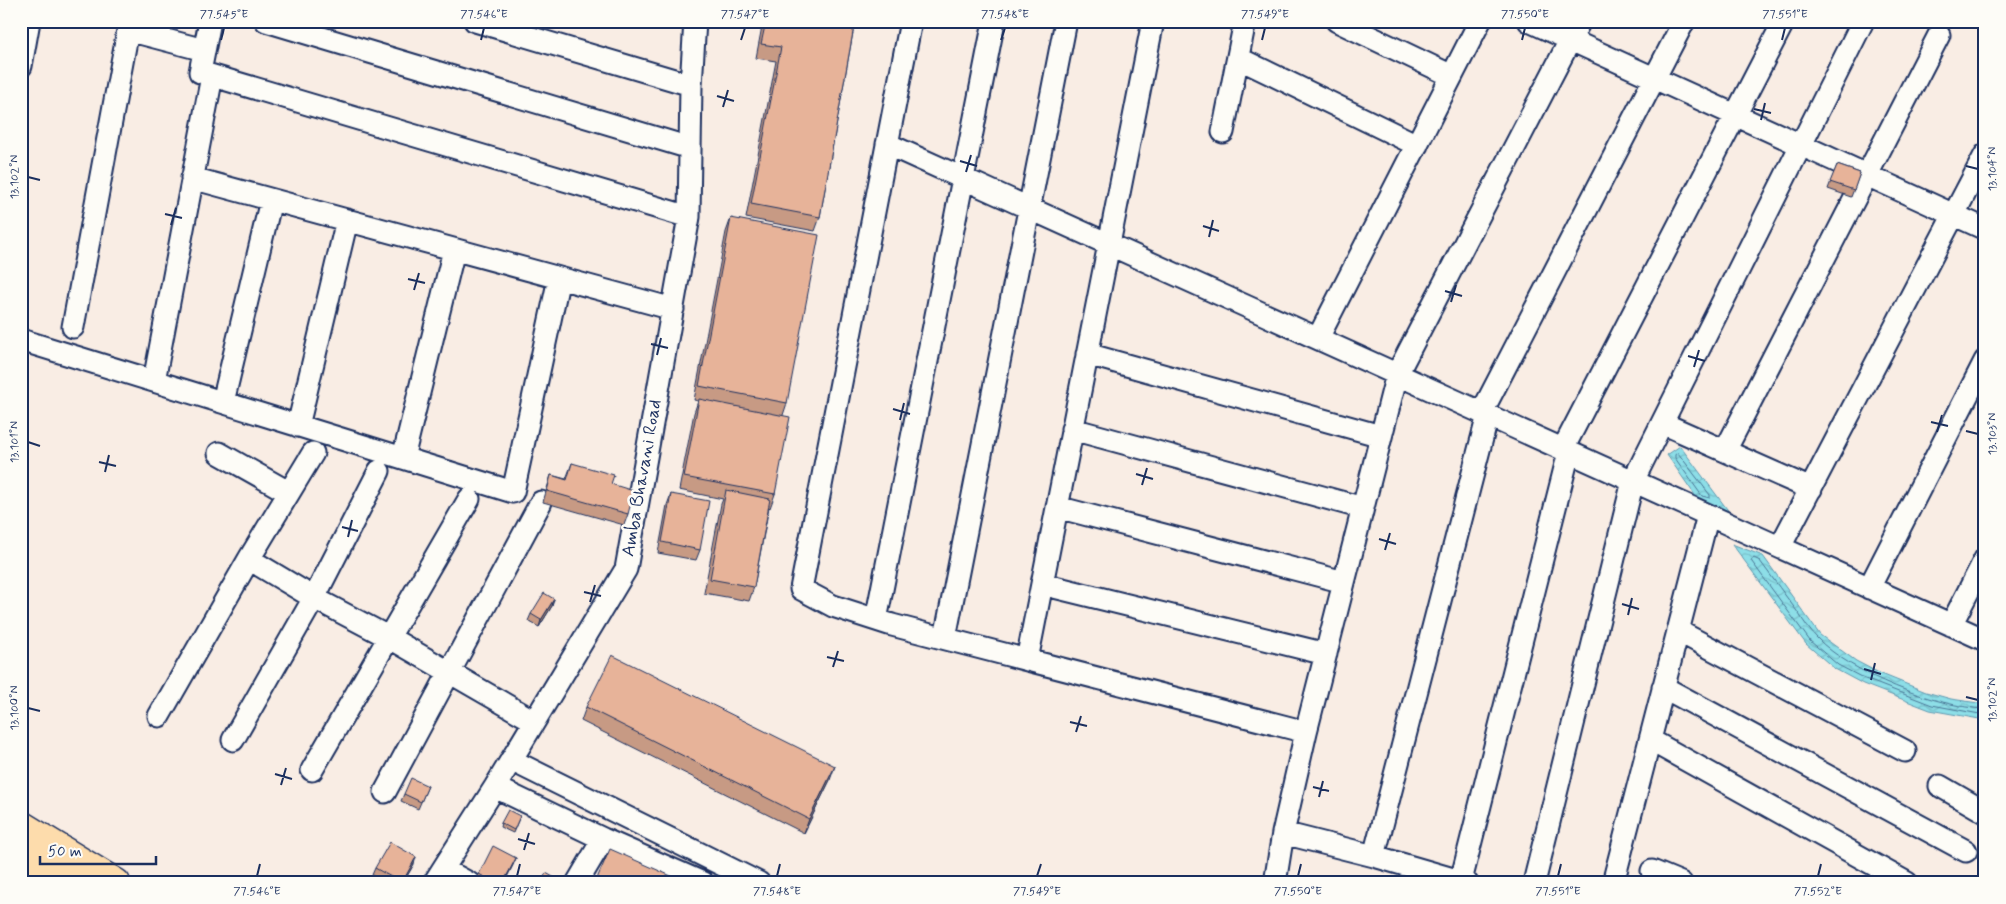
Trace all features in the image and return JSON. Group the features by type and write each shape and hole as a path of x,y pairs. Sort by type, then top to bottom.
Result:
{"main road":[{"path":"21,825 116,883"},
{"path":"21,853 69,883"}],"street":[{"path":"21,66 28,21"},
{"path":"210,21 200,72 689,217"},
{"path":"266,21 690,148"},
{"path":"475,21 691,85"},
{"name":"Amba Bhavani Road","path":"439,876 626,569 689,217 691,85 695,21"},
{"path":"911,21 801,589 833,606 876,620 1306,732"},
{"path":"876,620 994,21"},
{"path":"945,638 1066,21"},
{"path":"1027,660 1153,21"},
{"path":"1223,132 1245,21"},
{"path":"1337,21 1452,76"},
{"path":"1318,338 1480,21"},
{"path":"1529,21 1575,31 1655,78 1985,229"},
{"path":"1374,856 1485,414 1684,21"},
{"path":"1283,833 1374,856 1464,882 1566,451 1784,21"},
{"path":"1534,883 1633,481 1863,21"},
{"path":"72,327 129,25 204,50"},
{"path":"1275,883 1283,833 1306,732 1397,374 1575,31"},
{"path":"1725,451 1939,35"},
{"path":"1238,58 1417,145"},
{"path":"154,381 212,76"},
{"path":"888,144 1985,640"},
{"path":"1780,547 1985,155"},
{"path":"192,178 673,309"},
{"path":"223,402 271,200"},
{"path":"298,426 347,220"},
{"path":"402,458 454,250"},
{"path":"21,340 513,492 559,278"},
{"path":"1087,354 1381,436"},
{"path":"1869,588 1985,361"},
{"path":"1662,423 1811,489"},
{"path":"1072,429 1363,508"},
{"path":"219,453 288,492"},
{"path":"159,716 288,492 313,453"},
{"path":"233,740 314,598 378,471"},
{"path":"312,770 469,499"},
{"path":"385,792 541,502"},
{"path":"1057,507 1344,582"},
{"path":"1613,883 1708,515"},
{"path":"249,559 314,598 390,638 534,721"},
{"path":"1951,625 1985,559"},
{"path":"1042,584 1326,654"},
{"path":"1678,631 1904,750"},
{"path":"1663,687 1966,852"},
{"path":"1650,740 1907,883"},
{"path":"511,760 759,883"},
{"path":"1940,786 1985,812"},
{"path":"494,787 703,883"},
{"path":"578,883 603,838"},
{"path":"1652,871 1680,883"},
{"path":"439,876 469,883"}],"water":[{"path":"1680,446 1730,513 1699,501 1667,455"},
{"path":"1732,544 1763,556 1820,635 1856,661 1879,673 1926,692 1951,699 1985,704 1985,720 1930,710 1863,684 1835,669 1806,644"}],"building":[{"path":"766,21 855,21 820,217 751,204 781,47 761,44"},
{"path":"1837,165 1860,173 1854,190 1830,182"},
{"path":"731,218 819,235 787,403 699,386"},
{"path":"699,399 790,417 775,494 684,477"},
{"path":"572,463 614,475 611,484 634,491 628,514 547,491 551,475 567,480"},
{"path":"726,490 770,499 754,587 710,579"},
{"path":"671,494 709,501 700,550 662,542"},
{"path":"544,593 554,599 541,620 531,614"},
{"path":"612,655 835,766 809,819 586,707"},
{"path":"411,778 428,786 421,802 404,794"},
{"path":"508,810 520,816 514,830 501,823"},
{"path":"390,842 416,857 402,883 375,868"},
{"path":"493,846 516,858 503,883 495,883 479,874"},
{"path":"610,849 687,883 595,883"},
{"path":"546,873 564,883 541,883"}]}
